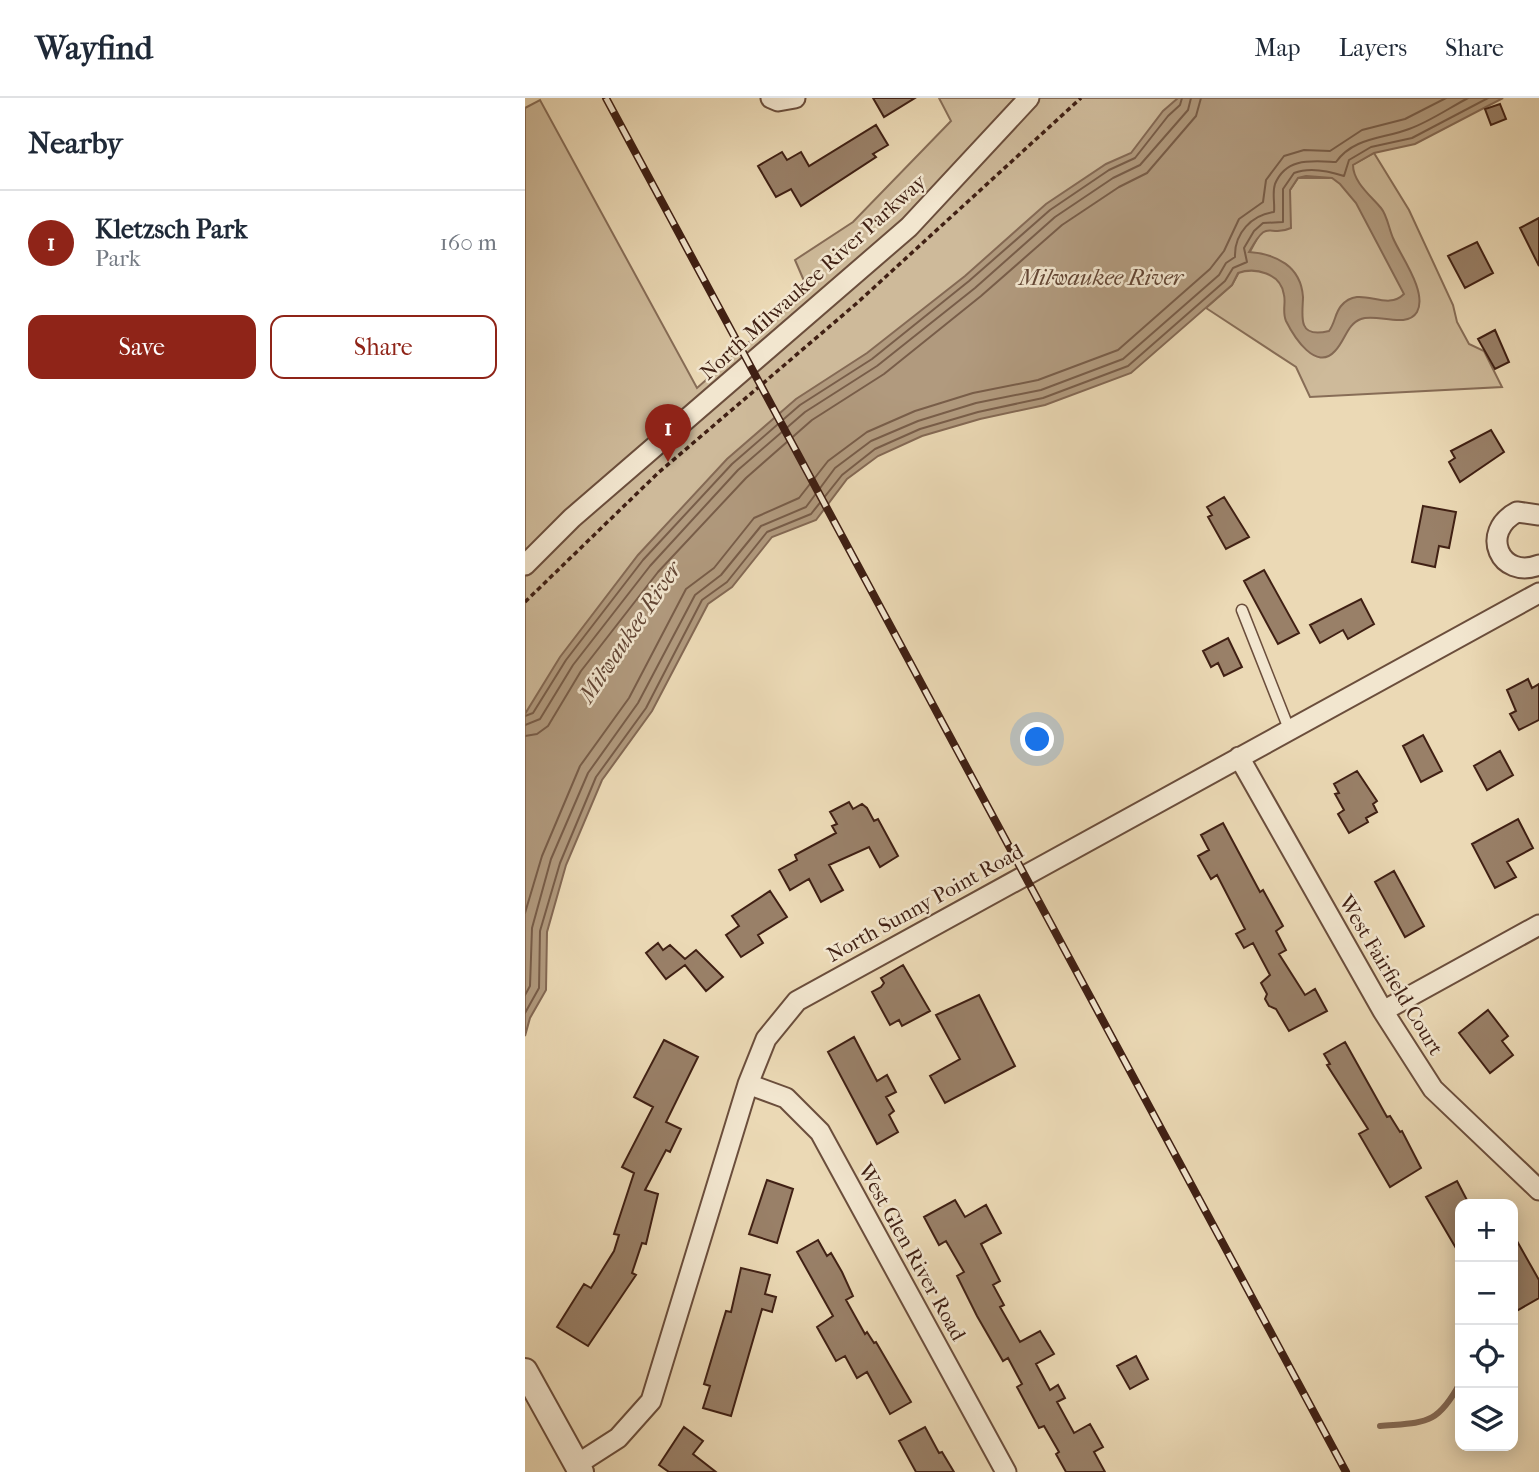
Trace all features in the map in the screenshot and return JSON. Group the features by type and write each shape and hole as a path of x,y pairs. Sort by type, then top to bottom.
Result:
{"street":[{"path":"771,98 778,101 795,98"},
{"name":"North Milwaukee River Parkway","path":"525,565 572,517 909,227 1029,98"},
{"path":"1539,515 1517,512 1501,525 1497,535 1501,555 1508,563 1528,569 1539,566"},
{"name":"North Sunny Point Road","path":"579,1468 618,1438 651,1401 748,1084 766,1039 797,1000 1539,593"},
{"name":"West Fairfield Court","path":"1239,757 1383,1011 1433,1089 1539,1190"},
{"path":"1383,1011 1539,925"},
{"name":"West Glen River Road","path":"748,1084 786,1098 820,1132 1006,1472"},
{"path":"525,1371 579,1468"}],"lane":[{"path":"1242,611 1289,729"}],"path":[{"path":"525,602 658,473 857,303 1081,98"}],"shaded area":[{"path":"939,98 1335,98 744,508 525,853 525,108 540,100 697,388 808,290 795,260 853,222 951,121"},
{"path":"1374,153 1409,210 1469,344 1484,351 1502,387 1310,397 1296,367 1206,308 1232,285 1259,235 1268,228 1278,230 1290,190 1298,178 1329,178"}],"water":[{"name":"Milwaukee River","path":"1178,98 1503,98 1415,144 1374,153 1353,165 1359,183 1383,211 1416,284 1419,304 1412,317 1399,320 1367,318 1356,321 1335,351 1320,357 1306,350 1290,328 1285,318 1282,287 1278,281 1259,272 1238,273 1232,285 1131,373 1045,405 980,419 922,436 878,456 847,479 816,520 772,537 732,587 708,604 652,711 602,780 566,865 547,932 546,990 530,1018 525,1036 525,714 560,657 638,555 727,459 796,399 867,353 965,276 1046,204 1106,164 1131,153 1163,111","holes":["1298,178 1332,178 1356,203 1404,294 1389,301 1364,297 1348,300 1339,309 1329,331 1315,332 1304,325 1303,297 1298,277 1277,259 1249,252 1265,231 1291,228 1290,190"]}],"building":[{"path":"873,98 915,98 884,117"},
{"path":"1500,104 1506,119 1491,125 1485,109"},
{"path":"876,125 888,145 873,154 876,157 801,206 791,189 776,197 758,166 782,152 787,160 801,152 809,166"},
{"path":"1539,218 1539,266 1520,228"},
{"path":"1477,242 1493,273 1465,288 1448,256"},
{"path":"1495,330 1509,362 1495,369 1478,339"},
{"path":"1491,430 1504,452 1460,482 1449,462 1455,458 1451,451"},
{"path":"1224,497 1249,537 1226,549 1208,517 1212,515 1207,507"},
{"path":"1423,506 1456,512 1449,548 1439,546 1435,567 1412,562"},
{"path":"1264,570 1299,633 1278,644 1244,581"},
{"path":"1361,599 1374,624 1348,639 1343,630 1320,643 1310,625"},
{"path":"1228,638 1242,667 1224,676 1218,663 1211,667 1203,651"},
{"path":"1528,679 1532,688 1539,684 1539,720 1519,730 1510,714 1516,711 1507,690"},
{"path":"1423,735 1442,771 1421,782 1403,746"},
{"path":"1500,751 1513,775 1487,790 1474,766"},
{"path":"1357,771 1377,801 1373,804 1377,812 1366,818 1368,822 1349,833 1338,814 1344,810 1335,794 1339,793 1334,784"},
{"path":"849,802 853,809 862,804 874,821 878,819 898,856 880,867 869,847 829,865 843,890 821,902 809,879 790,890 779,870 797,860 795,855 836,833 832,826 837,824 830,812"},
{"path":"1518,819 1533,848 1507,862 1516,877 1495,888 1472,844"},
{"path":"1223,823 1260,892 1263,890 1283,926 1276,931 1286,950 1279,954 1305,995 1315,989 1327,1011 1289,1031 1276,1009 1269,1006 1265,999 1267,994 1261,983 1270,975 1253,943 1244,948 1236,934 1245,929 1217,875 1211,879 1198,856 1209,850 1201,835"},
{"path":"1394,871 1424,926 1405,937 1375,882"},
{"path":"770,891 787,917 758,935 763,943 741,957 726,935 739,926 732,916"},
{"path":"658,943 663,950 670,945 685,959 696,950 723,977 706,991 685,965 666,979 646,953"},
{"path":"903,965 930,1011 902,1026 899,1020 890,1025 872,992 884,983 881,978"},
{"path":"979,995 1015,1066 945,1103 930,1076 960,1059 936,1015"},
{"path":"1488,1010 1508,1036 1502,1041 1513,1055 1490,1073 1459,1033"},
{"path":"854,1037 877,1081 887,1075 896,1092 886,1097 894,1111 889,1115 898,1132 877,1144 828,1052"},
{"path":"664,1040 698,1057 666,1122 681,1129 670,1152 666,1150 645,1190 658,1194 646,1244 642,1243 632,1273 636,1275 588,1346 557,1327 584,1284 591,1288 614,1251 619,1235 614,1234 634,1173 622,1167 653,1107 634,1097"},
{"path":"1345,1042 1387,1117 1390,1116 1400,1132 1402,1131 1421,1168 1390,1187 1359,1134 1368,1129 1327,1065 1330,1064 1324,1054"},
{"path":"767,1180 793,1189 777,1243 749,1234"},
{"path":"1457,1181 1466,1199 1455,1199 1455,1246 1426,1197"},
{"path":"955,1200 965,1217 986,1205 1001,1233 981,1244 1000,1281 993,1285 1004,1305 1000,1307 1020,1342 1040,1331 1054,1354 1036,1364 1050,1390 1058,1385 1065,1398 1057,1402 1074,1433 1090,1424 1103,1447 1094,1452 1105,1472 1066,1472 1056,1454 1059,1452 1044,1426 1039,1428 1017,1387 1022,1384 1008,1358 1003,1361 977,1316 957,1276 964,1272 946,1241 939,1245 924,1217"},
{"path":"818,1240 827,1256 831,1253 842,1272 853,1296 846,1300 865,1334 867,1332 874,1343 876,1342 911,1402 890,1414 867,1372 857,1378 845,1356 836,1361 817,1327 833,1316 797,1252"},
{"path":"1518,1243 1539,1280 1539,1298 1518,1310"},
{"path":"741,1268 770,1275 765,1294 776,1297 772,1312 762,1309 731,1416 703,1408 710,1386 704,1384 726,1311 731,1312"},
{"path":"1136,1356 1148,1379 1130,1389 1117,1366"},
{"path":"684,1427 703,1441 693,1454 716,1472 669,1472 659,1465"},
{"path":"925,1427 939,1453 942,1452 954,1472 916,1472 899,1441"}],"waterway":[{"path":"1380,1426 1428,1419 1444,1407 1457,1388"}],"railway":[{"path":"606,98 1346,1472"}],"place":[{"name":"Kletzsch Park","path":"668,462"}]}
